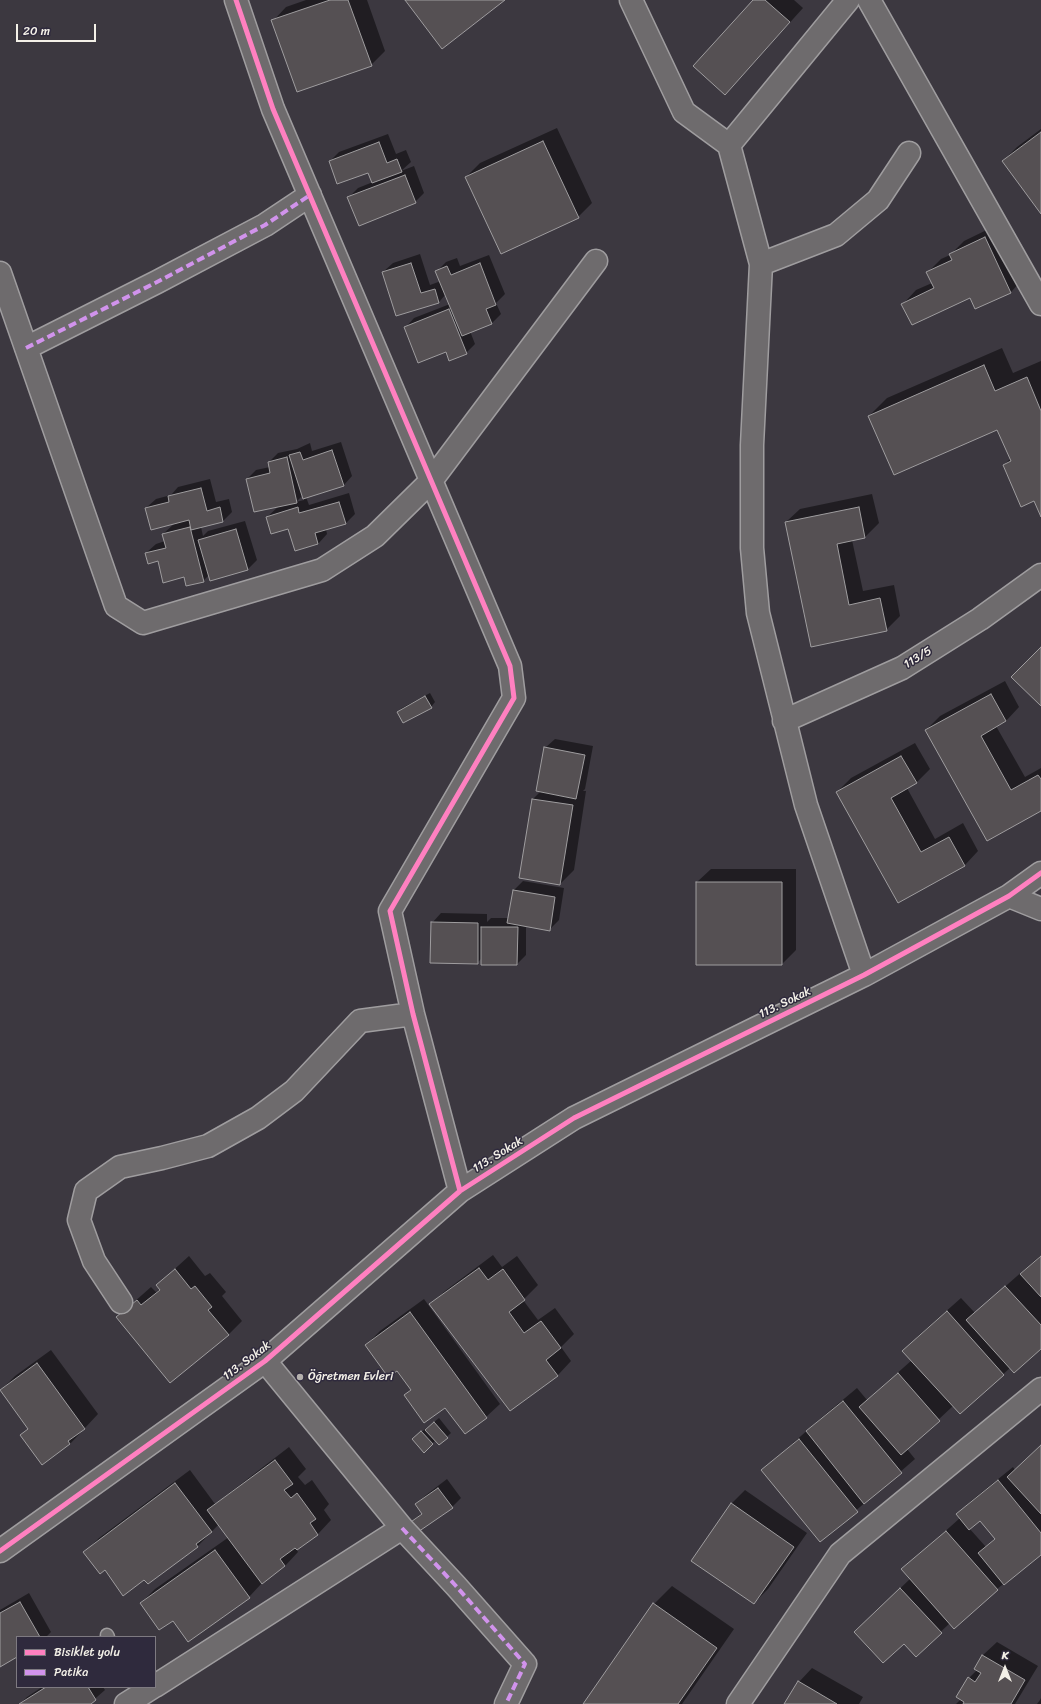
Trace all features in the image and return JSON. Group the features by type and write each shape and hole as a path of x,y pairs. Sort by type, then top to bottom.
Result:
{"street":[{"path":"236,0 274,109 510,666 514,698 390,910 413,1014 460,1191"},
{"path":"631,0 684,112 728,145 761,264 752,445 752,548 758,613 806,805 864,975"},
{"path":"869,0 1041,304"},
{"path":"728,145 840,3"},
{"path":"761,264 836,235 878,200 909,153"},
{"path":"26,348 158,282 265,225 310,195"},
{"path":"0,273 116,606 143,623 322,570 375,536 431,481 596,261"},
{"name":"113/5","path":"784,721 902,668 980,619 1041,575"},
{"name":"113. Sokak","path":"0,1551 265,1361 460,1191 574,1118 864,975 1009,896 1041,872"},
{"path":"1009,896 1041,909"},
{"path":"121,1302 94,1261 79,1220 86,1191 120,1167 208,1146 258,1118 294,1091 360,1021 413,1014"},
{"path":"265,1361 402,1528 525,1664 506,1704"},
{"path":"738,1704 840,1554 1041,1389"},
{"path":"156,1684 402,1528"},
{"path":"126,1704 149,1688"}],"building":[{"path":"330,0 348,0 372,66 297,92 271,20"},
{"path":"405,0 505,0 442,49"},
{"path":"753,0 765,0 790,22 725,95 693,66"},
{"path":"1041,132 1041,214 1002,161"},
{"path":"543,141 579,218 501,254 465,177"},
{"path":"379,142 387,163 397,159 402,172 372,183 368,173 337,184 329,161"},
{"path":"405,175 416,203 359,226 347,197"},
{"path":"985,237 1011,293 975,309 970,298 912,325 901,304 934,288 926,272 952,260 949,254"},
{"path":"411,263 421,293 435,289 439,303 396,316 382,272"},
{"path":"480,263 496,305 486,309 492,324 462,336 435,271 447,266 451,275"},
{"path":"449,309 467,354 449,361 446,352 418,363 404,327"},
{"path":"984,365 995,391 1027,377 1041,411 1041,517 1034,501 1021,507 1003,465 1011,461 997,430 894,475 868,416"},
{"path":"332,450 344,486 303,499 289,455 300,452 303,460"},
{"path":"287,457 297,503 254,512 246,479 270,473 268,462"},
{"path":"201,488 207,511 220,507 223,522 191,530 189,520 151,530 145,508 169,502 168,496"},
{"path":"339,502 346,524 315,533 318,544 295,551 288,529 271,534 266,517 298,507 299,513"},
{"path":"859,507 865,538 837,544 849,605 880,598 887,631 811,647 785,522"},
{"path":"190,527 204,582 186,586 184,577 163,583 158,561 148,564 145,553 166,548 162,534"},
{"path":"236,529 248,570 210,581 198,540"},
{"path":"1041,647 1041,706 1011,677"},
{"path":"991,694 1006,721 981,736 1011,790 1038,775 1041,779 1041,811 987,841 925,730"},
{"path":"425,696 432,708 403,723 397,712"},
{"path":"544,747 585,755 576,799 536,791"},
{"path":"901,756 917,783 891,798 921,852 949,837 965,866 898,903 836,792"},
{"path":"532,799 573,805 560,885 519,878"},
{"path":"696,882 782,882 782,965 696,965"},
{"path":"513,890 555,897 550,931 507,923"},
{"path":"431,922 478,923 478,964 430,963"},
{"path":"481,927 518,927 517,965 481,965"},
{"path":"1041,1256 1041,1297 1020,1274"},
{"path":"479,1268 488,1280 503,1269 525,1300 509,1312 524,1333 541,1321 561,1348 546,1360 558,1376 510,1411 429,1304"},
{"path":"175,1269 191,1289 195,1286 212,1307 208,1310 229,1335 170,1383 116,1317 137,1300 141,1305 160,1290 156,1285"},
{"path":"1005,1286 1041,1325 1041,1349 1014,1373 966,1320"},
{"path":"947,1311 1004,1375 960,1414 902,1351"},
{"path":"410,1312 487,1418 465,1434 445,1408 424,1423 404,1395 411,1390 397,1371 388,1377 365,1345"},
{"path":"37,1363 85,1429 68,1441 70,1444 42,1465 20,1435 28,1429 0,1390"},
{"path":"898,1373 940,1421 901,1455 859,1407"},
{"path":"843,1401 902,1473 864,1504 806,1431"},
{"path":"434,1422 448,1438 439,1445 425,1430"},
{"path":"421,1431 433,1444 424,1453 412,1439"},
{"path":"799,1439 858,1512 820,1542 761,1470"},
{"path":"1041,1445 1041,1514 1007,1477"},
{"path":"275,1460 293,1484 284,1490 291,1498 297,1493 316,1519 310,1523 318,1535 297,1550 295,1548 280,1559 285,1566 262,1584 207,1510"},
{"path":"998,1480 1041,1533 1041,1555 1004,1585 978,1553 995,1539 980,1521 969,1530 956,1514"},
{"path":"175,1483 212,1532 196,1544 198,1547 148,1584 144,1580 123,1596 105,1570 100,1574 83,1552"},
{"path":"438,1488 453,1508 415,1534 408,1524 422,1514 415,1504"},
{"path":"731,1503 794,1547 754,1604 691,1561"},
{"path":"946,1531 998,1590 954,1629 901,1569"},
{"path":"215,1550 250,1598 188,1642 173,1621 159,1630 140,1603"},
{"path":"900,1588 942,1633 916,1657 904,1644 883,1663 854,1632"},
{"path":"20,1602 39,1636 16,1636 16,1658 0,1667 0,1613"},
{"path":"653,1603 717,1648 678,1704 583,1704"},
{"path":"982,1655 1025,1680 1011,1704 963,1704 964,1702 956,1697 968,1677 975,1682 981,1673 974,1669"},
{"path":"798,1681 837,1704 784,1704"},
{"path":"44,1688 89,1688 96,1700 91,1704 19,1704"}],"marked path":[{"path":"26,348 157,282 265,225 310,195"},
{"path":"402,1528 525,1664 506,1704"}],"cycle path":[{"path":"236,0 273,109 510,666 514,698 390,911 413,1014 460,1191"},
{"path":"0,1551 265,1361 460,1191 574,1118 864,975 1009,896 1041,873"}],"place":[{"name":"Öğretmen Evleri","path":"300,1377"}]}
